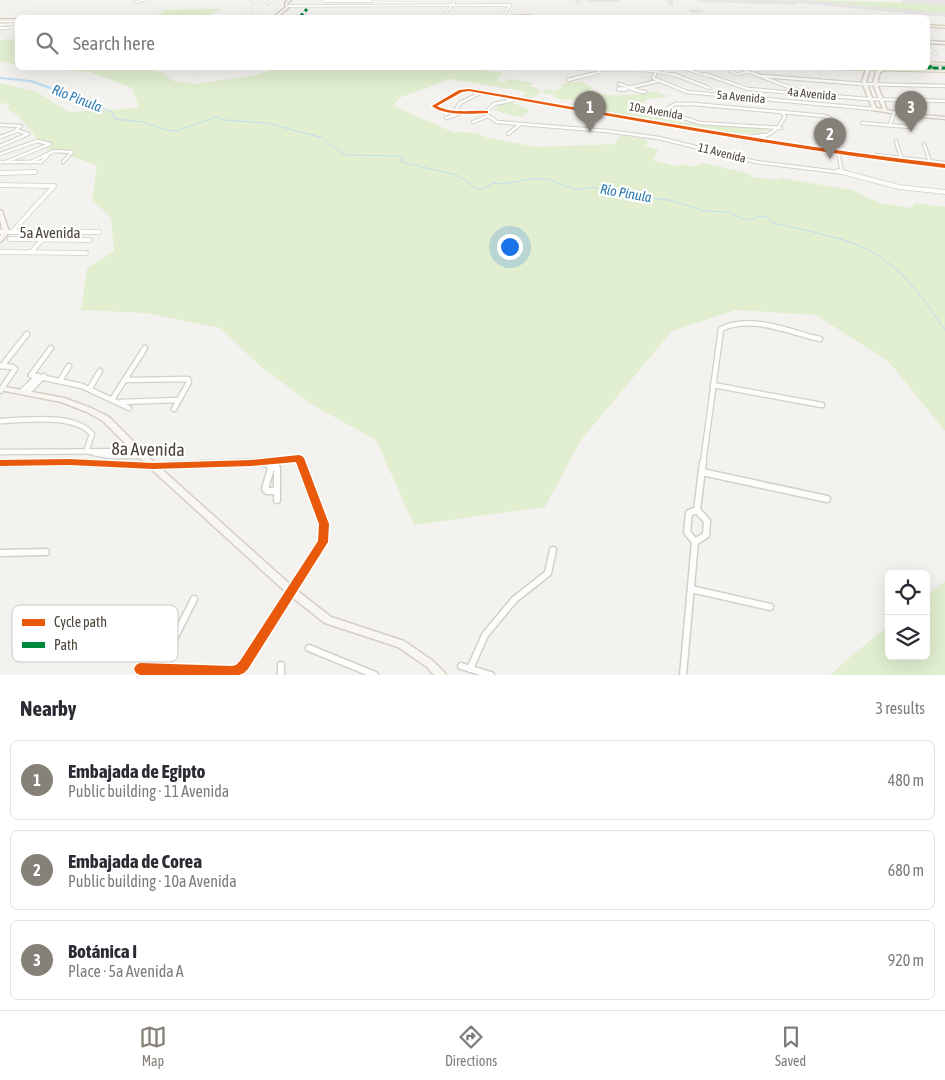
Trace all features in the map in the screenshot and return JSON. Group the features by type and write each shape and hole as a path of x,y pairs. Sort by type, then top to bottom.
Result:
{"main road":[{"path":"278,15 288,6 286,3 290,0"},
{"path":"0,25 9,20 15,20"},
{"path":"930,26 945,27"},
{"path":"930,41 945,42"},
{"path":"930,63 945,64"},
{"path":"867,70 865,84 874,109"},
{"path":"880,70 875,84 885,110"},
{"path":"924,70 945,71"},
{"name":"5a Avenida","path":"874,109 945,118"},
{"path":"0,211 3,232 0,240"},
{"path":"1,389 62,400 89,410 106,420 153,466 291,590 328,620 401,644 430,664 440,675"}],"street":[{"path":"137,1 145,0"},
{"path":"268,3 272,0"},
{"path":"301,15 313,0"},
{"path":"324,0 371,1"},
{"path":"340,6 345,0"},
{"path":"397,6 400,0"},
{"path":"445,15 455,0"},
{"path":"317,6 320,2"},
{"path":"288,6 510,5 504,15"},
{"path":"248,15 252,12"},
{"path":"0,25 15,21"},
{"path":"0,25 12,24"},
{"path":"0,25 8,28"},
{"path":"582,70 594,72"},
{"path":"568,80 594,72 630,70"},
{"path":"657,70 653,77 658,81"},
{"path":"661,70 709,88"},
{"name":"4a Avenida","path":"694,70 743,88 871,99 945,101"},
{"path":"745,70 805,93"},
{"path":"730,72 737,74 751,72"},
{"path":"762,76 865,84 945,86"},
{"path":"624,89 658,81"},
{"name":"5a Avenida","path":"658,81 684,92 874,109"},
{"path":"619,84 631,87 639,92 645,92"},
{"name":"10a Avenida","path":"455,111 435,108 435,104 461,91 469,90 519,100 611,114 646,122 838,153 945,165"},
{"path":"455,111 460,103 481,92"},
{"path":"486,112 489,107 496,103 519,100"},
{"path":"781,128 708,124 691,121 668,109 670,105 682,103 817,114 832,119 842,172"},
{"path":"455,111 486,112"},
{"path":"446,118 465,111"},
{"path":"746,138 776,132 781,128 785,116 781,111"},
{"path":"473,122 488,116 486,112"},
{"path":"890,125 894,113"},
{"name":"11 Avenida","path":"488,116 497,122 519,125 607,131 660,138 756,162 842,172 899,187 945,192"},
{"path":"862,124 910,127"},
{"path":"0,125 20,125 17,131"},
{"path":"508,134 519,125"},
{"path":"765,126 776,132"},
{"path":"0,137 17,131 29,135 0,146"},
{"path":"0,133 11,133"},
{"path":"762,140 763,137 769,134"},
{"path":"0,154 37,141 50,144 6,162"},
{"path":"896,141 901,158"},
{"path":"924,144 930,162"},
{"path":"0,162 42,162 48,154 57,150 72,152 63,162"},
{"name":"10a Avenida","path":"838,153 901,158 910,161 945,165"},
{"path":"0,172 35,172"},
{"path":"0,185 54,186 12,232"},
{"name":"5a Avenida","path":"3,232 99,232"},
{"path":"10,239 89,240"},
{"path":"31,252 43,239"},
{"path":"1,251 86,253"},
{"path":"695,542 706,535 707,522 697,510 719,332 725,326 747,322 820,339"},
{"path":"1,366 27,334"},
{"path":"51,348 30,374 61,379 90,388 113,398 129,408"},
{"path":"113,398 145,348"},
{"path":"1,366 13,367 14,369 1,389"},
{"path":"61,379 69,366"},
{"path":"90,388 100,371"},
{"path":"24,392 41,376"},
{"path":"125,380 188,379 189,382 174,409"},
{"path":"713,385 822,405"},
{"path":"120,402 179,400"},
{"path":"0,421 64,420 79,423 91,430 92,434 87,449 90,452"},
{"path":"0,452 90,452 99,455 141,454"},
{"name":"8a Avenida","path":"0,463 69,462 153,466 260,462 294,457 300,460 324,524 324,534 323,542 291,590"},
{"path":"260,462 276,466 278,472 277,500"},
{"path":"272,465 265,489 278,492"},
{"path":"702,472 827,499"},
{"path":"683,675 695,542 687,532 687,516 689,513 697,510"},
{"path":"470,669 484,634 514,600 548,573 553,550"},
{"path":"0,553 46,552"},
{"path":"692,589 770,607"},
{"path":"140,669 192,673 232,672 240,669 291,590"},
{"path":"178,630 194,598"},
{"path":"309,648 375,675"},
{"path":"158,671 162,662"},
{"path":"281,665 281,675"},
{"path":"461,666 491,675"}],"green space":[{"path":"813,0 945,4 945,15 819,2"},
{"path":"221,9 210,15 158,15 164,10"},
{"path":"15,39 15,65 0,61 0,40"},
{"path":"66,70 150,70 163,73 173,81 195,84 251,76 272,70 479,70 503,73 498,78 498,81 505,82 508,79 534,83 531,86 525,85 539,89 540,92 532,98 521,98 527,92 450,79 399,98 393,106 453,132 477,133 488,138 537,147 615,144 620,135 645,139 648,142 645,146 659,150 653,160 676,166 682,164 694,167 704,163 751,174 751,177 779,180 780,178 852,190 880,203 912,208 914,203 945,207 945,431 889,362 816,315 736,310 672,331 581,440 545,507 414,525 376,440 311,404 259,365 220,328 146,313 81,310 87,268 114,251 111,218 92,200 97,165 45,148 19,117 8,109 9,104 0,103 0,83 37,92 69,112 139,108 132,88 90,72"},
{"path":"580,81 592,87 590,89 604,94 642,94 658,91 659,94 672,96 648,99 642,103 655,114 688,123 718,126 750,126 769,129 754,133 708,131 582,108 582,102 557,98 554,97 555,95 541,92 546,89 555,91 562,88 562,84"},
{"path":"511,102 530,110 522,117 493,110 499,105"},
{"path":"945,581 945,675 831,675 851,656 885,629 885,660 930,660 930,593"}],"waterway":[{"name":"Río Pinula","path":"0,78 31,81 69,94"},
{"name":"Río Pinula","path":"69,94 112,112 115,119 144,122 166,130 176,131 216,117 225,120 267,123 323,138 334,148 347,155 403,156 401,162 456,175 476,189 484,188 493,183 502,184 531,179 548,179 576,190 593,187 628,196 669,200 705,211 730,212 738,217 749,220 761,216 768,217 773,223 843,240 882,258 909,282 945,330"}],"taxiway":[{"path":"588,0 618,0"},
{"path":"670,0 671,5"},
{"path":"699,0 796,3"},
{"path":"789,0 945,15"},
{"path":"691,10 701,11"}],"runway":[{"path":"908,0 945,1"}],"marked path":[{"path":"302,15 307,9"},
{"path":"930,68 945,68"}],"cycle path":[{"path":"486,112 451,112 434,106 461,91 469,90 766,142 945,166"},
{"path":"0,463 69,462 153,466 251,463 299,458 324,524 323,542 244,665 232,672 140,669"}],"place":[{"name":"Embajada de Egipto","path":"590,132"},
{"name":"Botánica I","path":"911,132"},
{"name":"Embajada de Corea","path":"830,159"}]}
